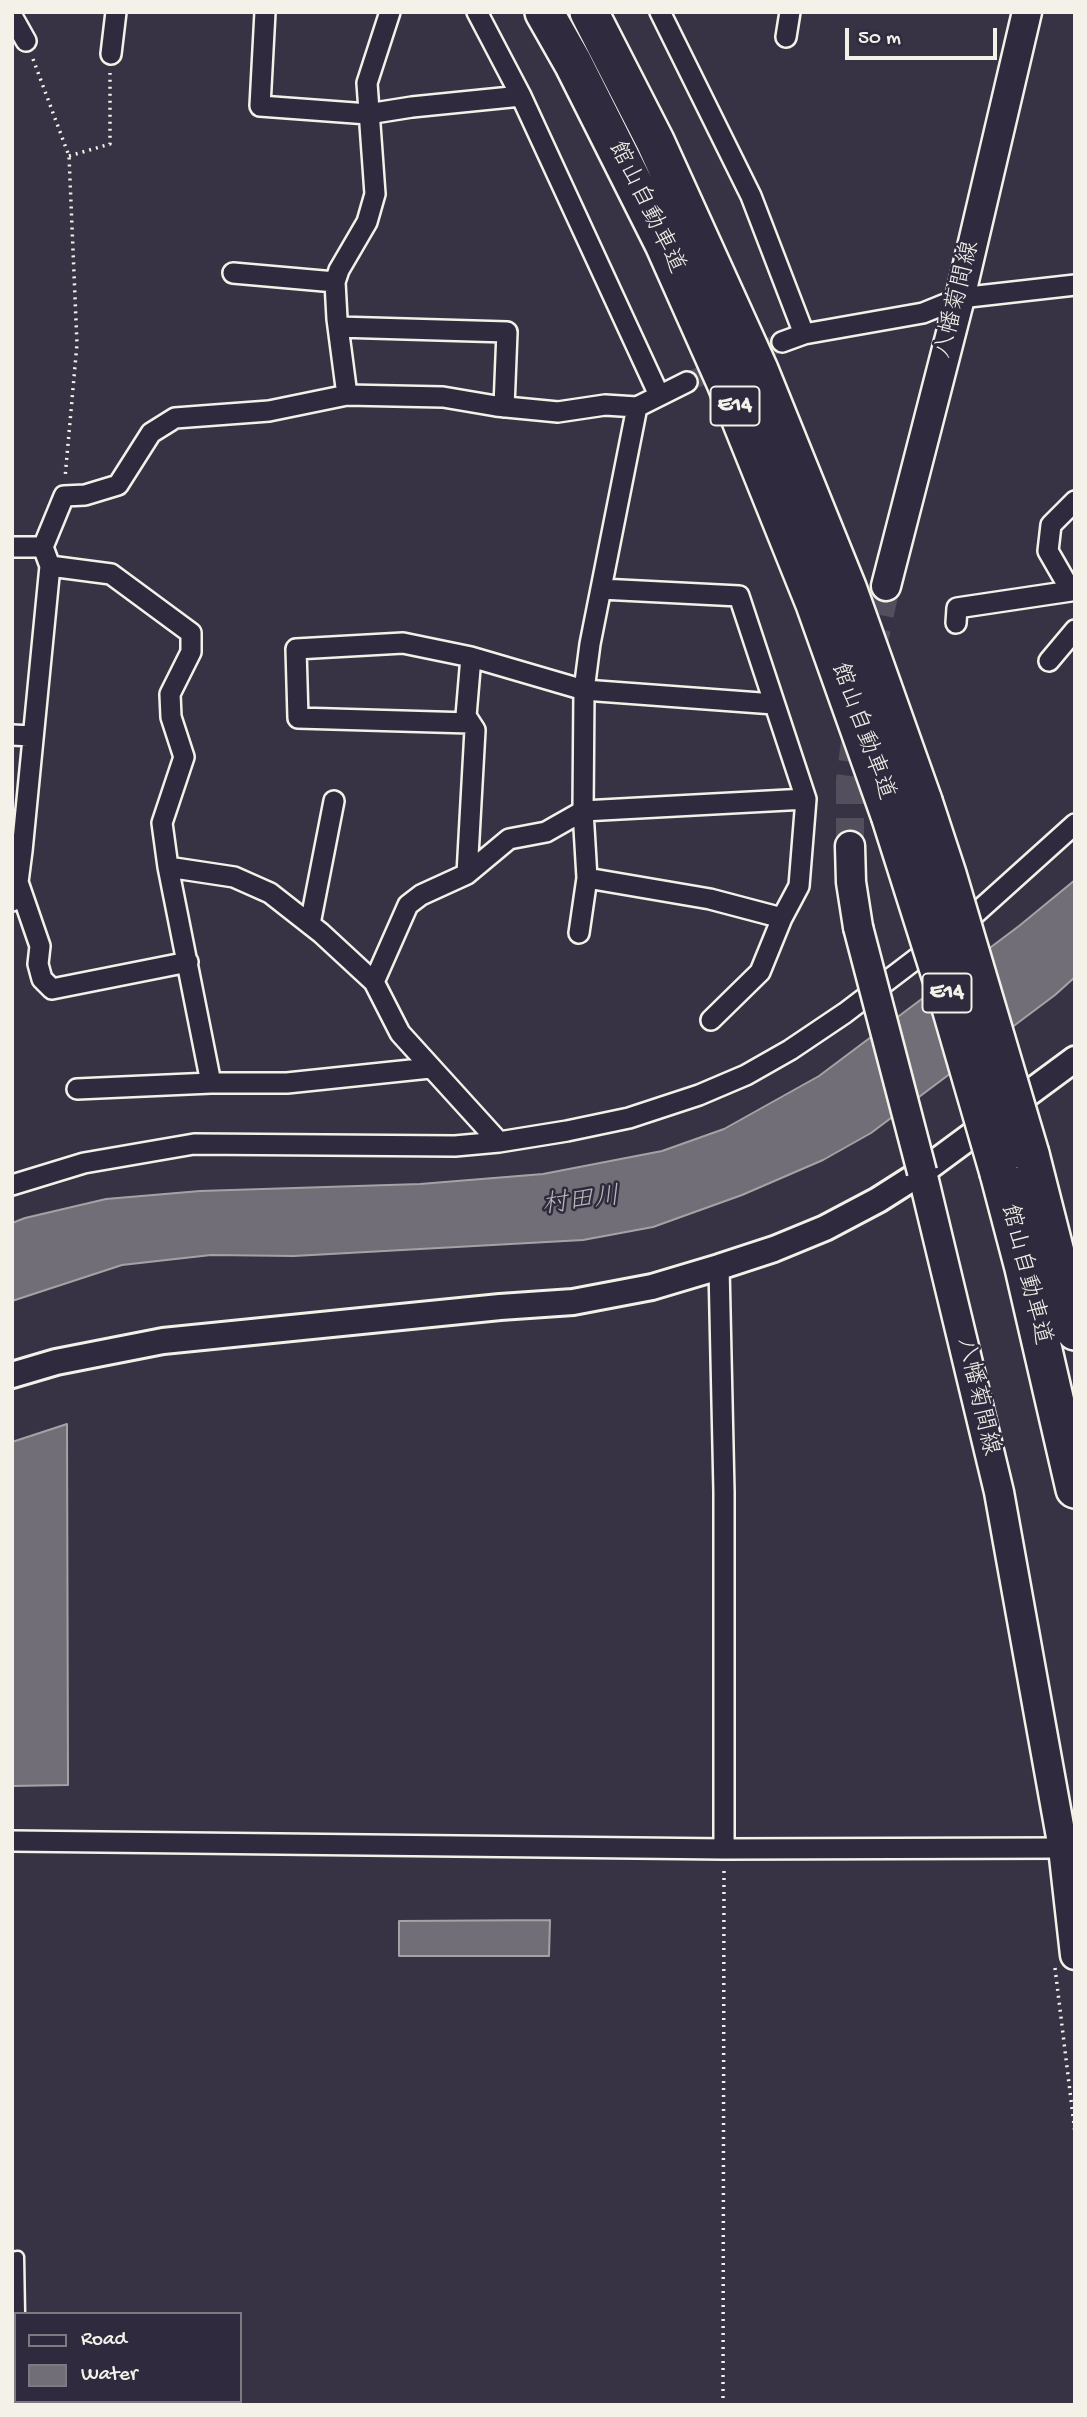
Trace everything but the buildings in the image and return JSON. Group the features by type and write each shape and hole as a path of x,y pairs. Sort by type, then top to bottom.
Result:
{"highway":[{"name":"館山自動車道","path":"544,12 658,233 726,383 815,604 890,815 942,974 1024,1268 1075,1489"},
{"name":"館山自動車道","path":"589,12 655,141 759,370 848,590 947,874 1030,1154 1075,1331"}],"main road":[{"name":"八幡菊間線","path":"886,586 960,299 1021,16"},
{"name":"八幡菊間線","path":"849,846 850,882 858,927 922,1172 999,1492 1063,1848 1064,1957"}],"street":[{"path":"111,54 116,12"},
{"path":"265,12 260,106 368,114 521,96"},
{"path":"347,395 335,282 339,270 367,222 375,194 367,83 390,12"},
{"path":"477,12 521,96 659,395"},
{"path":"660,12 751,196 804,334"},
{"path":"786,37 790,12"},
{"path":"12,16 26,41"},
{"path":"233,273 335,282"},
{"path":"782,342 804,334 923,313 960,299 1075,285"},
{"path":"338,327 507,332 504,407"},
{"path":"188,962 52,989 43,979 38,964 40,946 15,892 21,781 33,736 50,566 43,547 64,496 85,495 118,485 151,433 175,418 269,411 347,395 443,397 504,407 558,411 605,405 637,407 687,382"},
{"path":"579,933 587,878 583,811 584,690 590,644 637,407"},
{"path":"956,623 957,608 1073,598 1048,551 1051,526 1075,501"},
{"path":"12,547 43,547"},
{"path":"50,566 111,574 191,634 191,652 170,694 171,717 184,757 162,823 211,1083"},
{"path":"601,589 739,596 806,799 799,886 782,918 760,972 710,1020"},
{"path":"1049,661 1075,630"},
{"path":"470,723 298,718 296,649 403,643 471,657 584,690 774,704"},
{"path":"467,874 475,730 466,716 471,657"},
{"path":"12,735 33,736"},
{"path":"374,982 408,905 421,895 467,874 509,839 546,832 583,811 806,799"},
{"path":"310,924 334,801"},
{"path":"12,1185 84,1163 194,1144 455,1146 499,1142 629,1118 699,1095 746,1075 790,1050 845,1013 975,914 1075,824"},
{"path":"169,867 234,877 270,893 310,924 374,982 400,1033 499,1142"},
{"path":"587,878 709,899 782,918"},
{"path":"12,1375 56,1362 163,1341 573,1302 652,1287 774,1249 825,1228 878,1200 922,1172 1074,1062"},
{"path":"77,1089 211,1083 287,1083 430,1068"},
{"path":"719,1267 724,1492 724,1849"},
{"path":"12,1841 724,1849 1063,1848"}],"lane":[{"path":"12,2258 18,2258 19,2312"}],"path":[{"path":"26,41 69,156 77,344 64,496"},
{"path":"69,156 110,144 111,54"},
{"path":"723,2405 724,1849"},
{"path":"1064,1957 1075,2133"}],"water":[{"name":"村田川","path":"1075,880 1075,977 1055,995 871,1133 823,1160 742,1195 653,1227 583,1240 294,1256 211,1255 122,1265 12,1301 12,1223 25,1218 106,1199 200,1191 420,1184 543,1174 662,1151 724,1129 819,1076 1019,926"},
{"path":"67,1424 68,1785 12,1786 12,1442"},
{"path":"550,1920 549,1956 399,1956 399,1921"}],"tunnel":[{"path":"687,382 782,342"},
{"path":"871,656 886,586"},
{"path":"850,846 850,780 857,727"}]}
